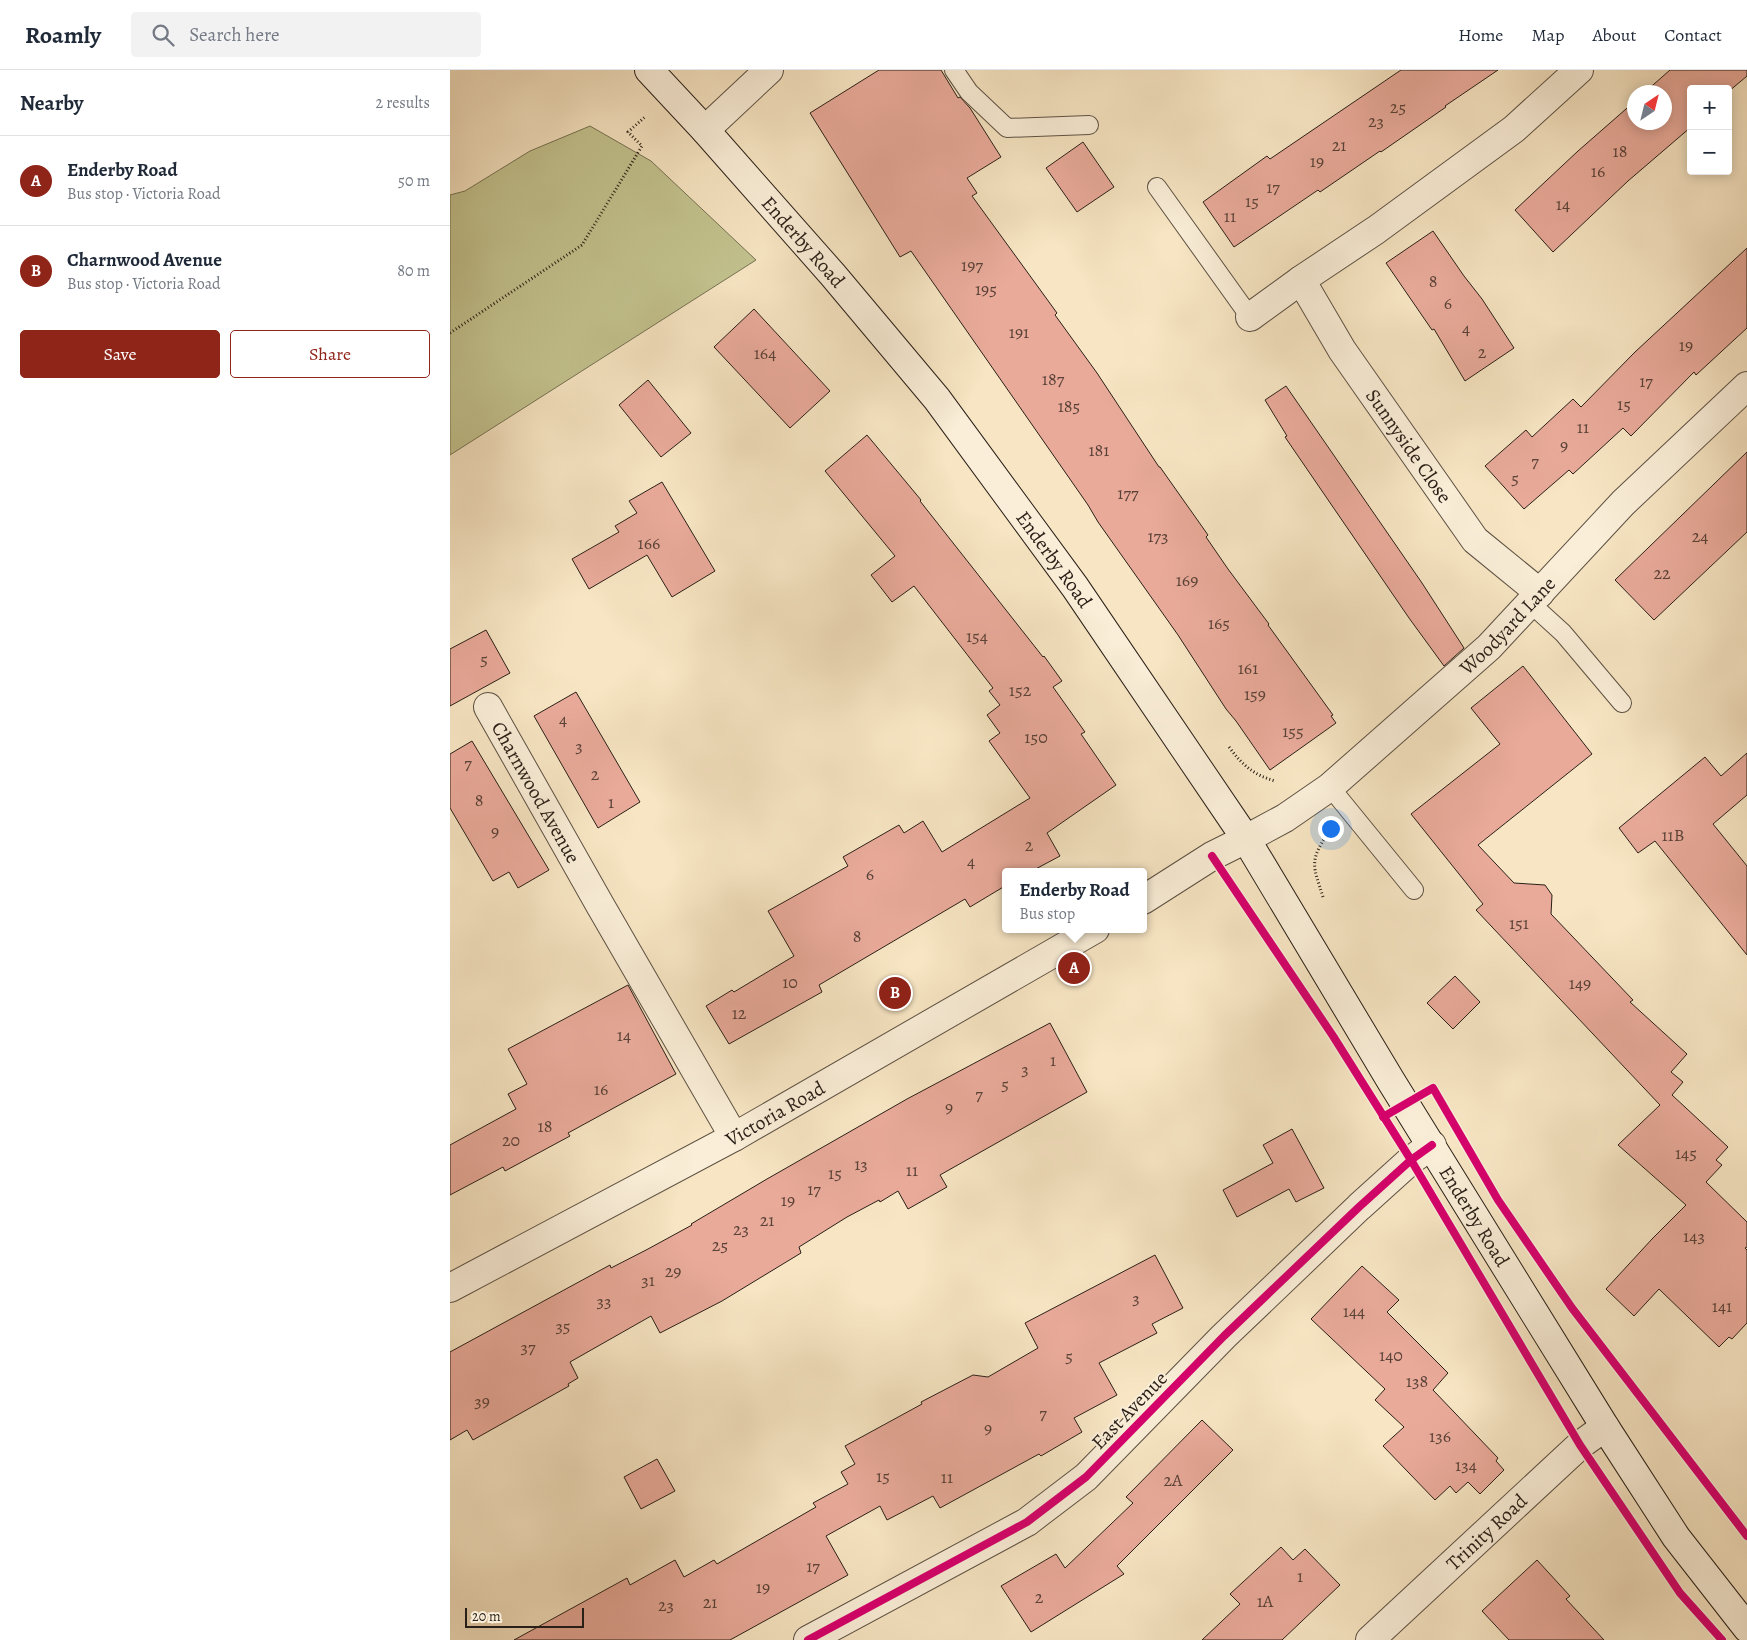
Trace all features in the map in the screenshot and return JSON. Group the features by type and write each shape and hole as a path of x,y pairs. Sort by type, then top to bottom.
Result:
{"street":[{"name":"Enderby Road","path":"649,70 705,130 833,275 938,398 1075,587 1246,839 1432,1146 1605,1427 1676,1538 1745,1622"},
{"path":"705,130 769,70"},
{"path":"1250,317 1376,230 1514,129 1579,70"},
{"name":"Sunnyside Close","path":"1301,280 1342,350 1474,540 1535,598"},
{"name":"Woodyard Lane","path":"1246,839 1285,818 1330,787 1489,647 1623,503 1747,386"},
{"name":"Charnwood Avenue","path":"488,707 734,1137"},
{"path":"1147,897 1212,856 1246,839"},
{"name":"Victoria Road","path":"450,1288 734,1137 1088,933"},
{"name":"East Avenue","path":"808,1640 1027,1522 1086,1477 1231,1330 1411,1160 1432,1146"},
{"name":"Trinity Road","path":"1370,1640 1580,1445 1605,1427"}],"lane":[{"path":"954,70 969,92 1008,128 1089,125"},
{"path":"1157,187 1250,317"},
{"path":"1535,598 1622,703"},
{"path":"1330,787 1414,890"}],"path":[{"path":"450,333 582,245 642,146 628,132 640,121"},
{"path":"1227,745 1238,760 1249,770 1263,778 1275,781 1280,780"},
{"path":"1324,901 1314,868 1316,851 1334,824 1349,810"}],"green space":[{"path":"590,126 651,161 756,260 450,455 450,195 465,191 530,151"}],"building":[{"path":"879,70 941,70 958,98 960,97 970,108 1001,157 967,178 977,193 972,196 1057,313 1055,315 1208,535 1206,537 1333,715 1331,716 1336,723 1270,770 911,251 900,257 810,113"},
{"path":"1401,70 1498,70 1381,152 1320,192 1318,190 1234,247 1203,202 1267,156 1270,159"},
{"path":"1670,70 1747,70 1747,76 1732,89 1732,85 1687,85 1687,130 1628,181 1553,252 1515,210 1627,108 1627,130 1672,130 1672,85 1653,85"},
{"path":"1083,142 1114,187 1077,212 1046,168"},
{"path":"1433,231 1482,299 1514,348 1465,381 1434,329 1432,330 1386,263"},
{"path":"1747,248 1747,328 1696,375 1694,372 1631,436 1623,428 1573,474 1569,470 1524,509 1485,466 1526,430 1532,437 1573,399 1581,407 1635,352"},
{"path":"754,309 830,391 790,428 714,347"},
{"path":"648,380 691,433 661,457 619,405"},
{"path":"1286,386 1422,583 1464,648 1444,666 1285,437 1287,436 1265,400"},
{"path":"867,435 921,500 1062,681 1053,687 1085,732 1081,734 1116,785 1047,833 1060,856 1038,868 1002,868 1002,888 970,907 965,899 819,985 822,992 729,1044 706,1006 732,990 734,992 794,956 768,911 848,866 843,857 899,825 904,833 923,821 942,852 1030,798 989,741 1000,733 987,715 1000,705 989,691 993,688 914,586 892,602 871,575 895,556 825,471"},
{"path":"1747,452 1747,532 1654,620 1615,580"},
{"path":"662,482 715,571 672,597 647,555 589,589 572,559 619,532 615,526 637,513 629,501"},
{"path":"486,630 510,673 450,706 450,649"},
{"path":"1523,666 1592,754 1478,845 1514,883 1545,885 1552,895 1551,914 1633,1000 1630,1002 1687,1054 1671,1072 1683,1082 1672,1095 1728,1147 1716,1160 1722,1165 1706,1182 1747,1222 1747,1247 1745,1248 1747,1250 1747,1323 1732,1339 1729,1337 1719,1347 1659,1289 1634,1316 1606,1289 1686,1205 1618,1145 1660,1105 1476,910 1483,904 1411,814 1500,744 1471,708"},
{"path":"576,692 640,802 598,828 534,716"},
{"path":"472,741 549,870 518,888 509,872 493,881 450,808 450,754"},
{"path":"1747,753 1747,795 1713,824 1747,866 1747,955 1655,841 1638,853 1619,828 1705,757 1721,776"},
{"path":"1455,976 1480,1002 1453,1029 1427,1003"},
{"path":"628,985 676,1074 568,1133 570,1136 505,1171 503,1167 450,1195 450,1145 516,1109 508,1094 527,1084 508,1049"},
{"path":"1050,1023 1087,1092 940,1175 947,1187 908,1209 898,1191 880,1202 879,1200 847,1217 799,1247 801,1253 722,1301 660,1333 651,1316 570,1362 578,1378 568,1384 569,1386 473,1440 467,1430 450,1440 450,1352 610,1265 611,1268 692,1225 767,1179 907,1099"},
{"path":"1292,1129 1324,1188 1296,1202 1289,1189 1237,1217 1223,1190 1273,1163 1263,1145"},
{"path":"1155,1255 1183,1308 1152,1324 1157,1333 1099,1363 1117,1395 1074,1418 1082,1432 1041,1456 1039,1454 940,1508 933,1496 887,1520 880,1506 826,1536 848,1575 730,1640 514,1640 627,1578 630,1585 675,1560 684,1577 714,1560 717,1564 816,1507 813,1503 848,1484 841,1472 855,1464 845,1446 922,1404 921,1402 973,1375 988,1377 1038,1348 1025,1323"},
{"path":"1362,1266 1399,1300 1387,1312 1448,1373 1433,1390 1498,1458 1496,1461 1504,1470 1480,1494 1468,1482 1456,1493 1450,1486 1435,1500 1383,1446 1404,1427 1375,1400 1385,1389 1311,1319"},
{"path":"1202,1420 1233,1450 1117,1566 1124,1574 1031,1632 1001,1586 1056,1554 1065,1568 1133,1503 1126,1497"},
{"path":"657,1459 675,1491 641,1509 624,1477"},
{"path":"1281,1547 1293,1560 1305,1549 1340,1585 1282,1640 1202,1640 1240,1604 1230,1594"},
{"path":"1537,1560 1570,1596 1566,1599 1604,1640 1509,1640 1482,1611"}],"cycle path":[{"path":"1212,856 1333,1036 1411,1160 1580,1445 1680,1593 1722,1640"},
{"path":"1383,1117 1433,1088 1498,1200 1572,1308 1747,1536"},
{"path":"808,1640 1027,1522 1086,1477 1224,1336 1359,1207 1411,1160 1432,1145"}],"place":[{"name":"Enderby Road","path":"1074,968"},
{"name":"Charnwood Avenue","path":"895,993"}]}
